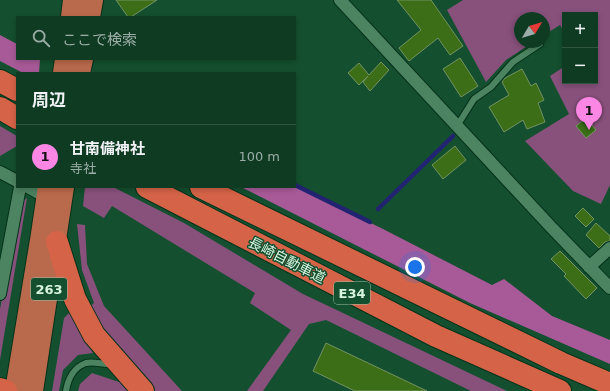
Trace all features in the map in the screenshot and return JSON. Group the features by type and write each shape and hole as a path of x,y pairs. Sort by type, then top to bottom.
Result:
{"highway":[{"path":"71,16 73,0"},
{"path":"90,16 93,0"},
{"path":"63,72 65,60"},
{"path":"80,72 83,60"},
{"path":"0,80 16,89"},
{"path":"0,108 16,117"},
{"name":"263","path":"33,391 64,188"},
{"name":"長崎自動車道","path":"149,188 436,336 560,391"},
{"name":"長崎自動車道","path":"203,188 561,363 610,383"},
{"name":"263","path":"15,391 47,192"},
{"path":"56,242 75,299 94,335 143,391"},
{"path":"0,389 6,391"}],"street":[{"path":"340,0 610,288"},
{"path":"0,172 16,180"},
{"path":"0,294 20,188"},
{"path":"32,188 47,192"},
{"path":"589,267 610,248"}],"lane":[{"path":"457,126 474,99 491,87 513,62 534,48"},
{"path":"66,391 68,382 76,369 87,363 119,365"}],"shaded area":[{"path":"463,0 610,0 610,185 601,204 573,191 525,141 569,114 550,76 562,68 562,84 598,84 598,12 562,12 562,29 560,25 550,31 550,12 514,12 514,48 524,48 506,60 486,82 447,10"},
{"path":"0,35 16,43 16,60 40,60 39,72 21,72 0,61"},
{"path":"0,126 16,135 16,147 0,156"},
{"path":"296,186 492,285 504,279 552,316 610,340 610,364 470,303 243,188 296,188"},
{"path":"85,188 115,188 184,223 303,294 507,391 471,391 326,320 309,324 263,391 247,391 291,330 250,303 255,293 112,206 104,218 83,206"},
{"path":"27,198 0,360 0,309 20,203"},
{"path":"77,224 85,225 87,264 104,306 182,391 155,391 105,336 89,307 94,303 82,270"},
{"path":"70,312 93,353 78,355 63,370 59,391 52,391 64,318"},
{"path":"92,373 122,383 130,391 78,391 80,384"}],"building":[{"path":"116,0 157,0 133,16 127,16"},
{"path":"397,0 431,0 463,46 450,55 438,38 409,61 399,48 421,30"},
{"path":"460,58 478,86 461,97 443,69"},
{"path":"381,62 389,70 370,91 363,82 368,76 359,85 348,73 359,63 369,75"},
{"path":"522,69 531,86 536,83 544,100 538,103 545,122 527,129 523,120 504,132 489,107 509,95 502,82 505,78"},
{"path":"586,118 596,130 586,138 576,126"},
{"path":"455,146 466,160 443,179 432,165"},
{"path":"583,208 594,219 586,227 575,216"},
{"path":"596,223 610,236 610,241 605,242 599,248 586,235"},
{"path":"560,251 597,288 586,299 564,276 566,274 551,259"},
{"path":"326,343 427,391 355,391 313,371"}],"waterway":[{"path":"378,209 453,136"},
{"path":"296,185 370,222"}],"place":[{"name":"甘南備神社","path":"589,130"}]}
